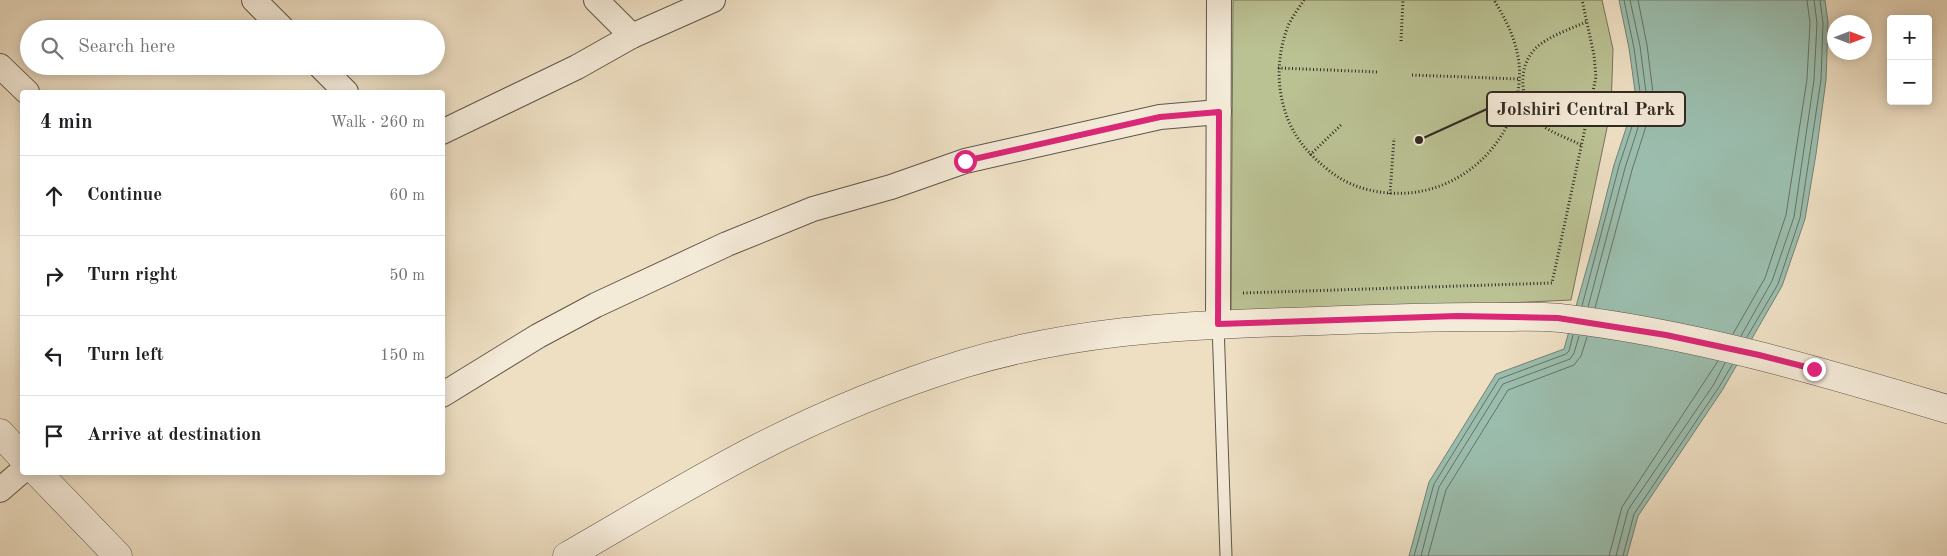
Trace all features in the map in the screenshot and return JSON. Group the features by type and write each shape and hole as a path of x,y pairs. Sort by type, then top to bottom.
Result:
{"street":[{"path":"254,0 274,20"},
{"path":"596,0 632,36"},
{"path":"445,131 577,67 632,36 713,0"},
{"path":"1218,324 1219,0"},
{"path":"0,66 24,90"},
{"path":"329,75 344,90"},
{"path":"445,393 538,336 596,305 727,244 813,209 891,187 965,161 1160,117 1219,112"},
{"path":"567,556 756,449 878,394 962,364 1070,338 1218,324 1457,316 1558,318 1666,335 1759,355 1814,369 1947,409"},
{"path":"0,433 20,456"},
{"path":"0,490 20,473"},
{"path":"40,475 118,556"}],"lane":[{"path":"1218,324 1226,556"}],"path":[{"path":"1304,0 1289,24 1281,51 1278,68 1283,108 1296,137 1310,155 1338,178 1366,190 1390,194 1423,192 1449,183 1473,169 1495,146 1510,120 1516,100 1519,62 1514,38 1507,20 1494,0"},
{"path":"1400,41 1403,0"},
{"path":"1243,293 1552,282 1596,77 1594,55 1582,0"},
{"path":"1582,145 1546,128 1535,115 1527,103 1523,89 1523,73 1527,60 1536,48 1550,38 1586,22"},
{"path":"1278,68 1380,72"},
{"path":"1412,75 1519,79"},
{"path":"1310,155 1341,125"},
{"path":"1390,194 1394,138"}],"shaded area":[{"path":"1233,0 1602,0 1613,49 1611,109 1571,300 1231,316"}],"water":[{"path":"1619,0 1825,0 1827,15 1826,80 1816,154 1805,219 1782,286 1723,389 1638,516 1627,556 1409,556 1429,482 1496,374 1564,349 1614,165 1636,98 1629,48"}],"place":[{"name":"Jolshiri Central Park","path":"1419,140"}],"route":[{"path":"965,161 1065,140 1160,117 1219,112 1218,324 1457,316 1558,318 1666,335 1814,369"}]}
